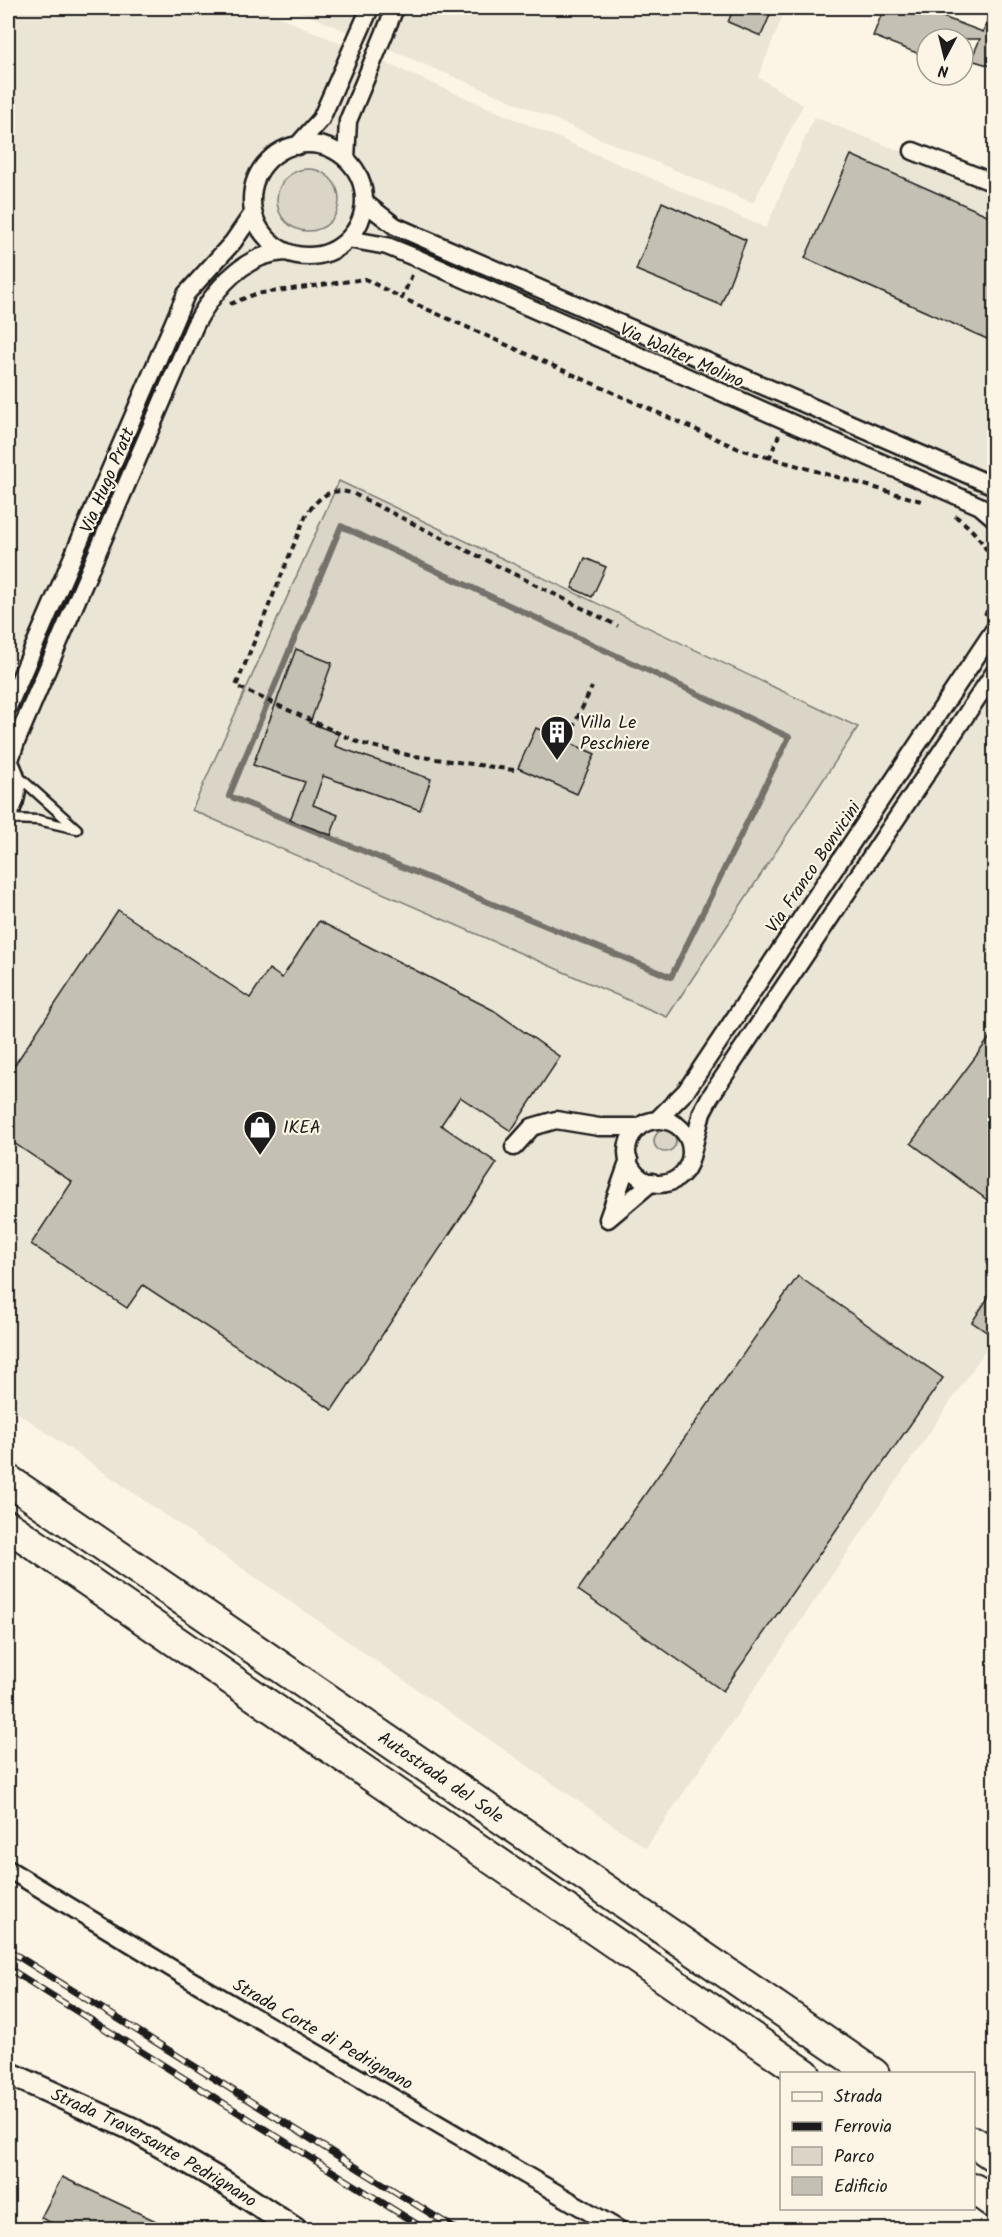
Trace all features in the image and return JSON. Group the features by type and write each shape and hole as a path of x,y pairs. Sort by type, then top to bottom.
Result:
{"highway":[{"name":"Autostrada del Sole","path":"8,1480 873,2072"},
{"path":"8,1526 804,2072"},
{"path":"975,2143 994,2156"},
{"path":"975,2190 994,2203"}],"street":[{"path":"297,146 321,119 370,8"},
{"path":"346,159 348,121 395,8"},
{"path":"320,145 346,159 361,182 364,202 358,224 348,239 339,247 322,255 303,256 285,252 269,241 258,226 253,213 252,190 258,172 270,158 286,148 320,145"},
{"path":"913,151 994,183"},
{"name":"Via Walter Molino","path":"364,202 395,226 994,486"},
{"name":"Via Hugo Pratt","path":"8,707 186,294 233,242 253,213"},
{"name":"Via Walter Molino","path":"348,239 387,246 419,259 980,506 994,518"},
{"name":"Via Hugo Pratt","path":"8,817 16,797 11,765 16,742 195,325 206,305 242,266 257,257 285,252"},
{"name":"Via Franco Bonvicini","path":"639,1127 657,1120 686,1091 994,630"},
{"path":"599,1127 628,1156 637,1174 652,1182 672,1180 681,1175 691,1157 705,1105 994,673"},
{"path":"514,1147 532,1127 542,1122 556,1120 599,1127 639,1127"},
{"path":"657,1120 667,1121 682,1129 691,1147 691,1157"},
{"path":"639,1127 629,1143 628,1156 608,1219 652,1182"},
{"name":"Strada Corte di Pedrignano","path":"8,1869 207,1989 620,2229"},
{"name":"Strada Traversante Pedrignano","path":"8,2073 130,2128 228,2185 296,2229"}],"lane":[{"path":"8,817 39,820 77,829 11,765"}],"path":[{"path":"402,298 419,259"},
{"path":"227,305 255,294 365,279 402,298 739,449 927,503"},
{"path":"514,770 398,753 360,742 236,686 306,515 318,498 331,491 354,494 618,626"},
{"path":"949,513 975,534 988,553 994,570"},
{"path":"568,738 592,687"}],"shaded area":[{"path":"8,8 259,8 766,228 814,117 994,188 994,1338 646,1848 8,1406"},
{"path":"291,8 786,8 758,77 803,105 753,203"}],"green space":[{"path":"308,169 325,174 330,178 334,183 339,200 334,217 330,222 325,226 308,231 291,226 286,222 282,217 277,200 282,183 286,178 291,174"},
{"path":"339,481 858,727 667,1017 192,810"},
{"path":"665,1130 673,1133 676,1141 673,1149 665,1152 657,1149 654,1141 657,1133"}],"building":[{"path":"734,8 773,8 761,36 728,22"},
{"path":"884,8 919,8 970,27 915,27 915,52 873,36"},
{"path":"994,8 994,58 991,66 975,61 975,51 980,39 975,39 975,29 983,32"},
{"path":"851,155 994,218 994,342 805,258"},
{"path":"662,202 746,240 721,305 636,270"},
{"path":"585,558 606,567 592,597 572,588"},
{"path":"296,649 332,663 310,723 339,734 335,746 431,779 420,810 323,776 313,805 338,815 331,835 290,820 305,782 253,765"},
{"name":"Villa Le Peschiere","path":"536,728 595,754 577,794 518,768"},
{"name":"IKEA","path":"118,910 250,998 269,969 282,978 319,921 493,1010 560,1057 511,1131 460,1097 441,1125 497,1163 332,1410 143,1285 127,1308 31,1244 72,1182 8,1139 8,1075"},
{"path":"994,1032 994,1205 911,1143"},
{"path":"798,1276 943,1378 723,1691 578,1590"},
{"path":"994,1289 994,1337 972,1322"},
{"path":"62,2177 173,2229 65,2229 41,2218"}],"waterway":[{"path":"341,526 789,737 671,977 229,796 341,526"}],"railway":[{"path":"8,1950 457,2230"},
{"path":"8,1968 426,2230"}],"place":[{"name":"Villa Le Peschiere","path":"557,761"},
{"name":"IKEA","path":"260,1156"}]}
